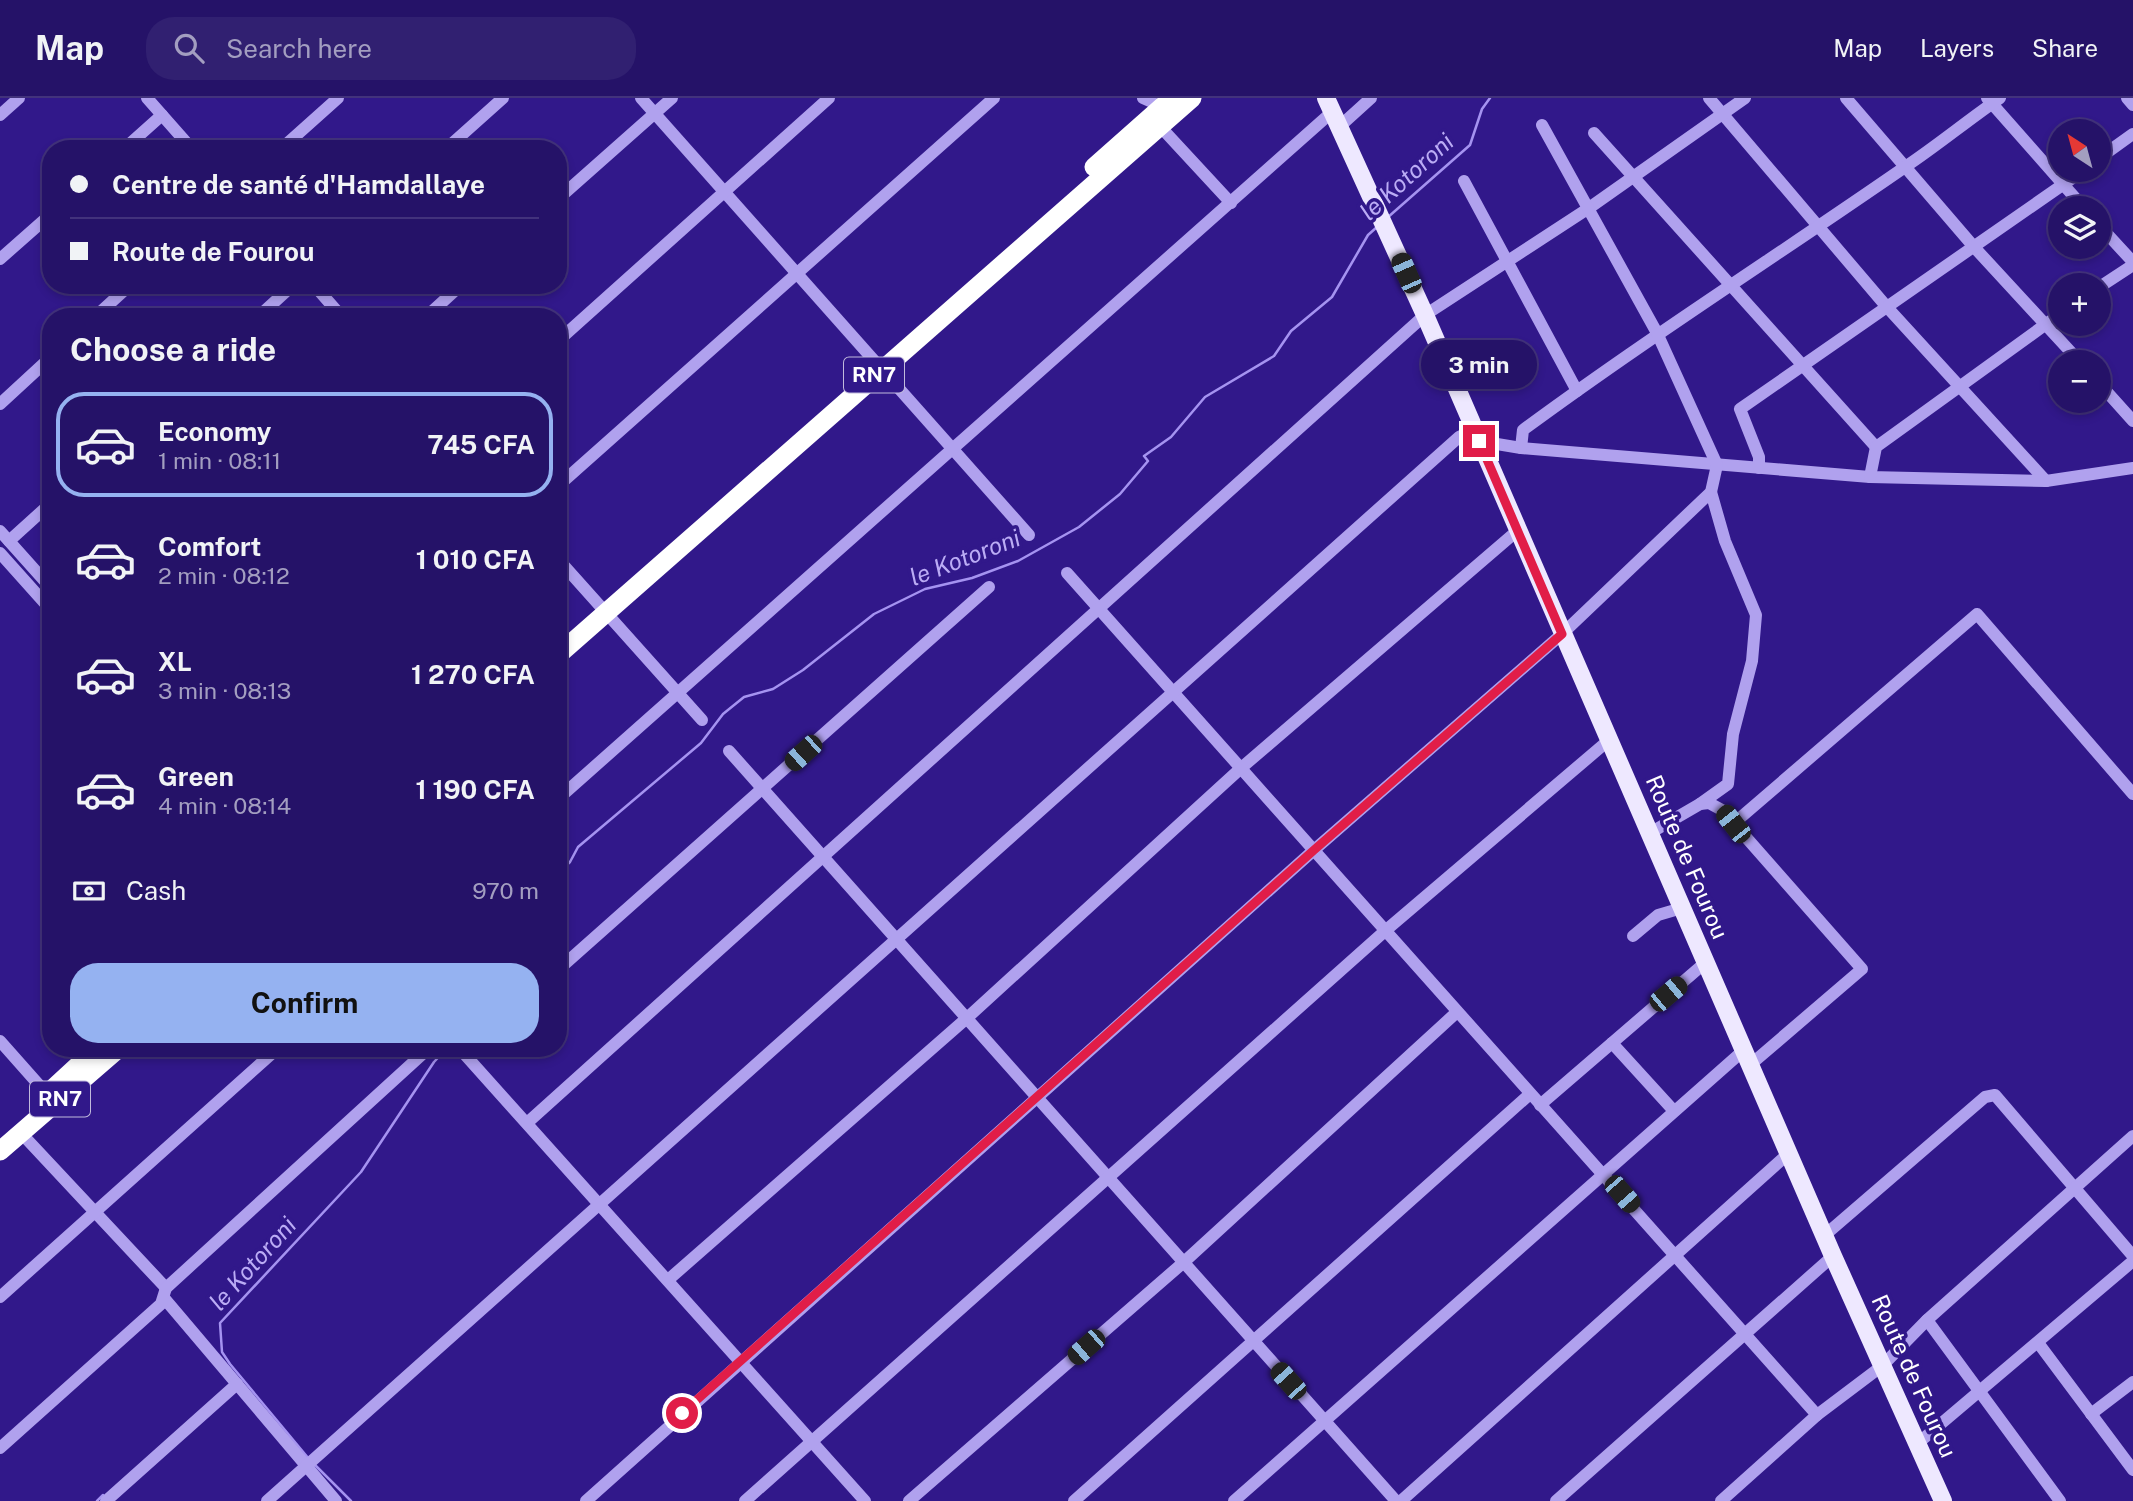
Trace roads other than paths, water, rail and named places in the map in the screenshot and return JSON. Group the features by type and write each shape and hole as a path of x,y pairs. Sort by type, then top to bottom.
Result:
{"highway":[{"name":"RN7","path":"567,645 602,608 879,363 1157,109 1192,98"},
{"name":"RN7","path":"567,632 602,608"},
{"name":"RN7","path":"0,1134 87,1057"},
{"name":"RN7","path":"0,1151 109,1057"}],"main road":[{"name":"Route de Fourou","path":"1332,112 1425,314 1517,531 1943,1501"}],"street":[{"path":"0,115 19,98"},
{"path":"147,98 184,140"},
{"path":"291,140 338,98"},
{"path":"456,140 503,98"},
{"path":"641,98 879,363 1028,535"},
{"path":"567,191 672,98"},
{"path":"567,333 829,98"},
{"path":"567,478 994,98"},
{"path":"567,791 1332,112 1371,98"},
{"path":"1709,98 1885,306 2046,481"},
{"path":"527,1123 1100,610 1425,314 1589,208 1745,98"},
{"path":"1846,98 1974,247 2069,350"},
{"path":"2127,98 2133,105"},
{"path":"1521,448 1523,430 1657,333 1907,166 1993,100 2073,196"},
{"path":"1157,109 1231,203"},
{"path":"134,140 162,115"},
{"path":"1542,124 1657,333 1717,465 1711,492 1725,541 1756,615 1752,661 1733,734 1728,784 1650,833"},
{"path":"1594,133 1876,447"},
{"path":"2111,150 2133,134"},
{"path":"1464,181 1577,391"},
{"path":"1759,468 1759,457 1740,409 2067,182"},
{"path":"0,259 42,222"},
{"path":"2111,239 2133,264 2111,279"},
{"path":"105,308 120,294"},
{"path":"268,308 283,294"},
{"path":"322,294 334,308"},
{"path":"436,308 451,294"},
{"path":"1870,477 1876,447 1958,385 2046,324"},
{"path":"0,404 42,365"},
{"path":"2111,396 2133,421"},
{"path":"267,1501 598,1202 1459,437 1476,435 1521,448 1870,477 2046,481 2133,468"},
{"path":"586,1501 1314,850 1562,634 1711,492"},
{"path":"9,541 42,511"},
{"path":"0,531 42,578"},
{"path":"668,1280 967,1018 1240,769 1517,531"},
{"path":"0,552 42,600"},
{"path":"567,569 702,720"},
{"path":"1067,573 1817,1415"},
{"path":"567,962 989,587"},
{"path":"1733,824 1977,614 2133,794"},
{"path":"745,1501 1385,931 1609,740"},
{"path":"729,751 1110,1176 1253,1342 1398,1501 1676,1257 1789,1153"},
{"path":"1234,1501 1674,1111 1862,969 1722,810 1709,803 1700,804"},
{"path":"1633,936 1658,915 1682,908"},
{"path":"1540,1105 1706,962"},
{"path":"909,1501 1184,1262 1457,1012"},
{"path":"0,1041 47,1094"},
{"path":"1612,1042 1674,1111"},
{"path":"0,1297 268,1057"},
{"path":"0,1448 419,1057"},
{"path":"470,1057 865,1501"},
{"path":"1074,1501 1530,1094"},
{"path":"1825,1235 1985,1097 1995,1095 2133,1258 2039,1344 1917,1444"},
{"path":"21,1133 165,1293 237,1384 311,1463 337,1501"},
{"path":"1721,1501 1817,1415 1882,1366 1927,1320 2133,1136"},
{"path":"1556,1501 1833,1255"},
{"path":"1927,1320 2060,1501"},
{"path":"2039,1344 2133,1469"},
{"path":"2091,1414 2133,1382"},
{"path":"106,1501 237,1384"}],"waterway":[{"name":"le Kotoroni","path":"1387,218 1470,145 1482,109 1490,98"},
{"name":"le Kotoroni","path":"567,865 578,847 701,743 723,714 744,697 773,689 803,670 874,614 925,589 972,578 1018,561 1079,527 1120,494 1148,461 1144,456 1171,437 1205,397 1274,356 1291,331 1332,297 1368,235 1377,227"},
{"name":"le Kotoroni","path":"309,1459 222,1352 220,1323 361,1172 439,1057"},
{"name":"le Kotoroni","path":"314,1464 351,1501"},
{"path":"97,1501 103,1495"}]}
